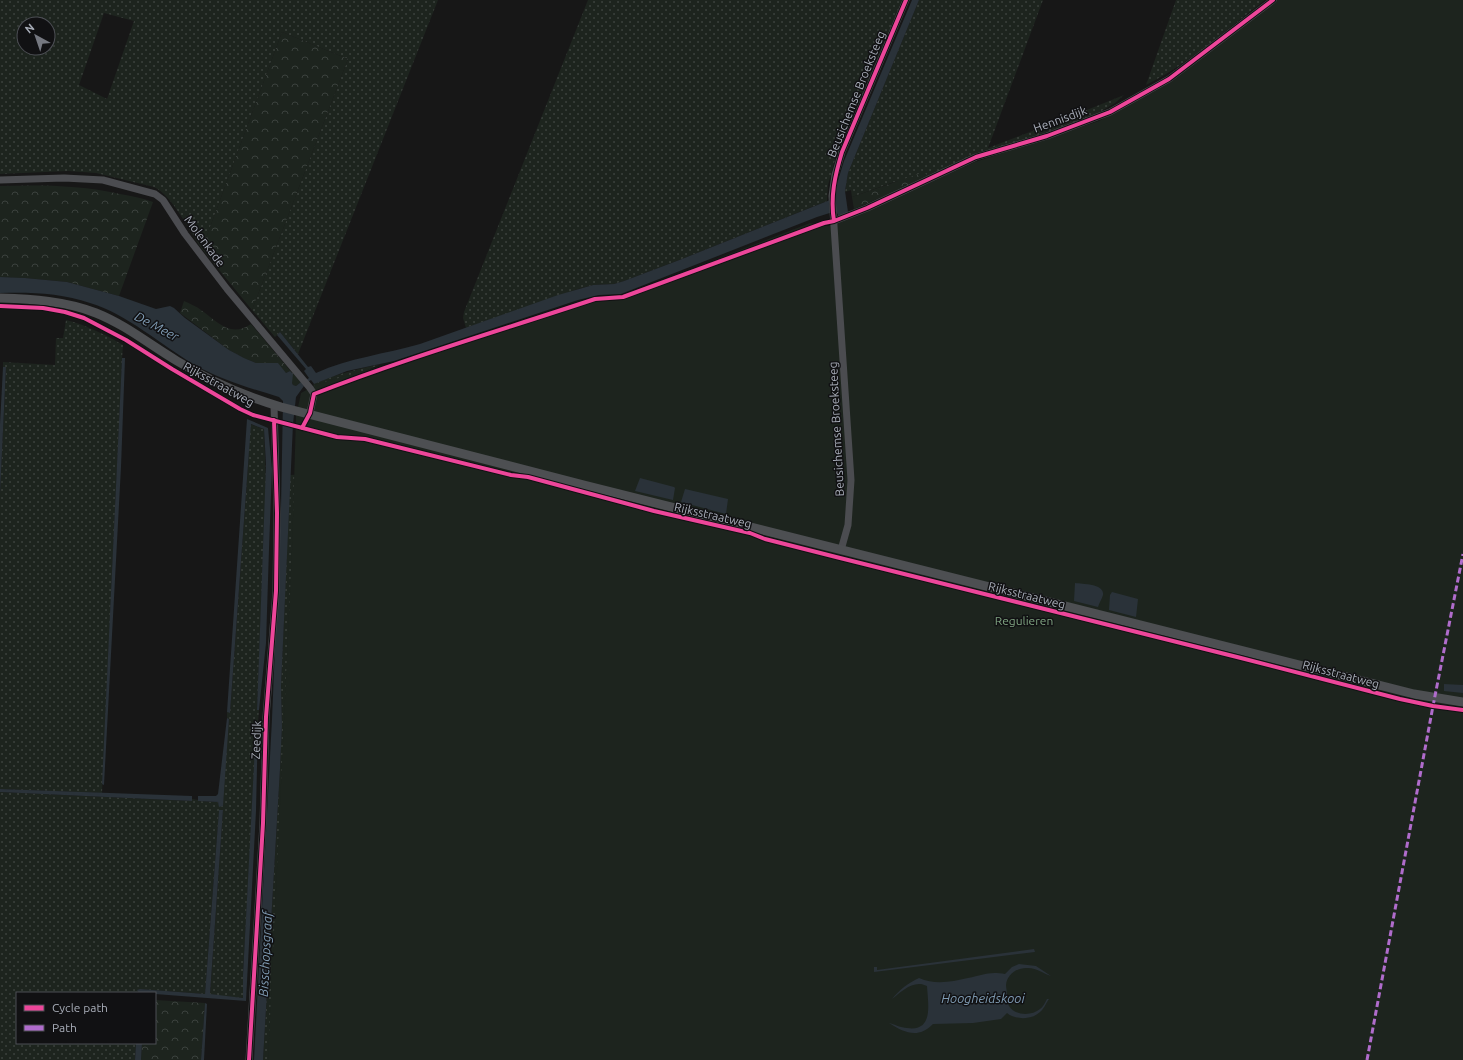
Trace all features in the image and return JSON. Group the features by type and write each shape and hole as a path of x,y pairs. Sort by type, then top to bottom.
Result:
{"main road":[{"name":"Rijksstraatweg","path":"0,298 59,303 96,313 119,324 177,361 217,383 277,406 310,413 408,440 1399,690 1463,702"}],"street":[{"name":"Beusichemse Broeksteeg","path":"841,550 848,525 851,480 832,196 835,175 842,152 906,0"},
{"name":"Hennisdijk","path":"833,218 867,208 976,157 1047,136 1110,112 1169,79 1273,0"},
{"name":"Molenkade","path":"0,180 64,178 103,180 155,194 163,200 185,234 227,289 310,388 314,394 310,413"},
{"name":"Zeedijk","path":"249,1060 263,823 266,717 276,591 277,406"}],"green space":[{"path":"0,0 438,0 298,354 280,332 275,337 252,310 348,59 282,32 202,249 168,198 154,187 96,173 68,171 0,174","holes":["104,13 134,21 107,99 79,85"]},
{"path":"588,0 902,0 834,163 828,185 827,201 624,281 614,284 593,285 578,289 466,328 463,318 464,312"},
{"path":"919,0 1043,0 988,148 1124,95 1115,103 1093,116 1020,144 929,177 894,182 852,197 851,190 845,192 848,173"},
{"path":"1176,0 1265,0 1178,67 1146,85"},
{"name":"Regulieren","path":"1273,0 1463,0 1463,1060 268,1060 292,551 296,416 301,393 317,384 382,366 591,298 623,295 810,223 828,226 975,162 1099,121 1170,82"},
{"path":"282,32 348,59 252,310 202,249"},
{"path":"924,172 929,177 854,209 852,197"},
{"path":"0,186 75,187 132,196 153,202 119,296 67,282 0,277"},
{"path":"184,301 197,307 224,327 237,329 244,328 251,324 301,382 296,386 293,385 290,371 286,373 263,363 256,363 229,350 180,313"},
{"path":"66,320 96,331 123,345 102,793 0,789 0,494 6,368 3,367 3,362 55,365 56,338 63,338"},
{"path":"381,364 359,374 318,387 313,385 322,380"},
{"path":"250,424 264,429 266,485 257,710 259,710 243,975 243,998 210,995 223,811 219,810 205,994 140,989 138,990 139,992 16,992 16,1044 136,1044 135,1060 0,1060 0,792 191,801 192,799 198,801 217,802 219,804 229,719 227,718 227,712 230,713"},
{"path":"309,474 276,1060 263,1060 282,726 281,686 290,475"},
{"path":"156,1000 205,1003 201,1060 141,1060 142,1044 156,1044"}],"water":[{"path":"912,0 919,0 848,173 845,191 848,212 839,217 836,211 817,217 621,294 599,295 578,300 394,361 347,371 314,384 311,380 308,382 306,380 309,378 304,371 306,369 277,335 280,332 308,367 311,366 316,373 354,360 420,344 558,295 593,285 614,284 624,281 835,198 836,187 844,161"},
{"path":"0,277 67,282 119,296 156,309 170,306 229,350 256,363 278,363 286,373 290,371 293,374 293,385 296,386 301,382 304,386 296,397 293,424 281,686 282,726 280,769 263,1060 254,1060 272,719 281,507 283,401 279,397 215,375 195,365 131,322 104,308 57,295 0,293"},
{"path":"122,358 125,358 121,467 104,785 102,784"},
{"path":"3,367 6,367 0,494 0,424"},
{"path":"247,419 268,428 272,469 266,643 259,710 257,710 266,465 264,429 251,424 230,713 227,712"},
{"path":"640,478 674,487 673,500 635,491"},
{"path":"685,489 728,499 726,514 681,502"},
{"path":"1075,583 1093,585 1103,591 1098,607 1074,601"},
{"path":"1112,592 1138,599 1136,617 1109,610 1110,595"},
{"path":"1444,684 1463,685 1463,693 1444,691"},
{"path":"227,718 229,719 223,806 219,807 218,802 198,801 198,796 216,796 218,794"},
{"path":"258,723 256,811 246,1001 156,994 156,992 138,992 137,990 140,989 205,994 219,810 223,810 210,994 243,998"},
{"path":"0,789 192,796 192,801 0,792"},
{"path":"1034,949 1035,952 874,972 874,967 877,967 877,970"},
{"name":"Hoogheidskooi","path":"1019,964 1036,966 1051,976 1031,968 1024,968 1017,970 1008,978 1006,986 1008,1003 1015,1012 1024,1014 1033,1013 1041,1008 1047,999 1049,999 1044,1008 1033,1017 1019,1018 1007,1013 1001,1019 973,1023 933,1024 922,1032 917,1033 906,1032 889,1023 905,1028 916,1028 922,1026 928,1015 927,986 922,984 913,985 892,999 904,987 919,978 931,982 943,982 955,981 990,973 1005,974 1012,967"},
{"path":"205,1003 207,1004 204,1060 201,1060"},
{"path":"136,1044 142,1044 141,1060 135,1060"}],"marked path":[{"path":"1367,1060 1463,554"}],"cycle path":[{"path":"834,221 834,186 842,152 906,0"},
{"path":"302,428 310,413 314,394 419,356 595,299 623,297 867,208 976,157 1047,136 1110,112 1169,79 1273,0"},
{"path":"0,306 43,308 65,312 84,318 126,340 172,369 240,409 253,415 337,437 365,439 511,475 528,477 654,511 750,533 765,539 1400,699 1433,706 1463,710"},
{"path":"249,1060 263,823 266,717 276,591 277,513 274,420"}],"water label":[{"name":"De Meer","path":"157,326"},
{"name":"Bisschopsgraaf","path":"265,954"}]}
